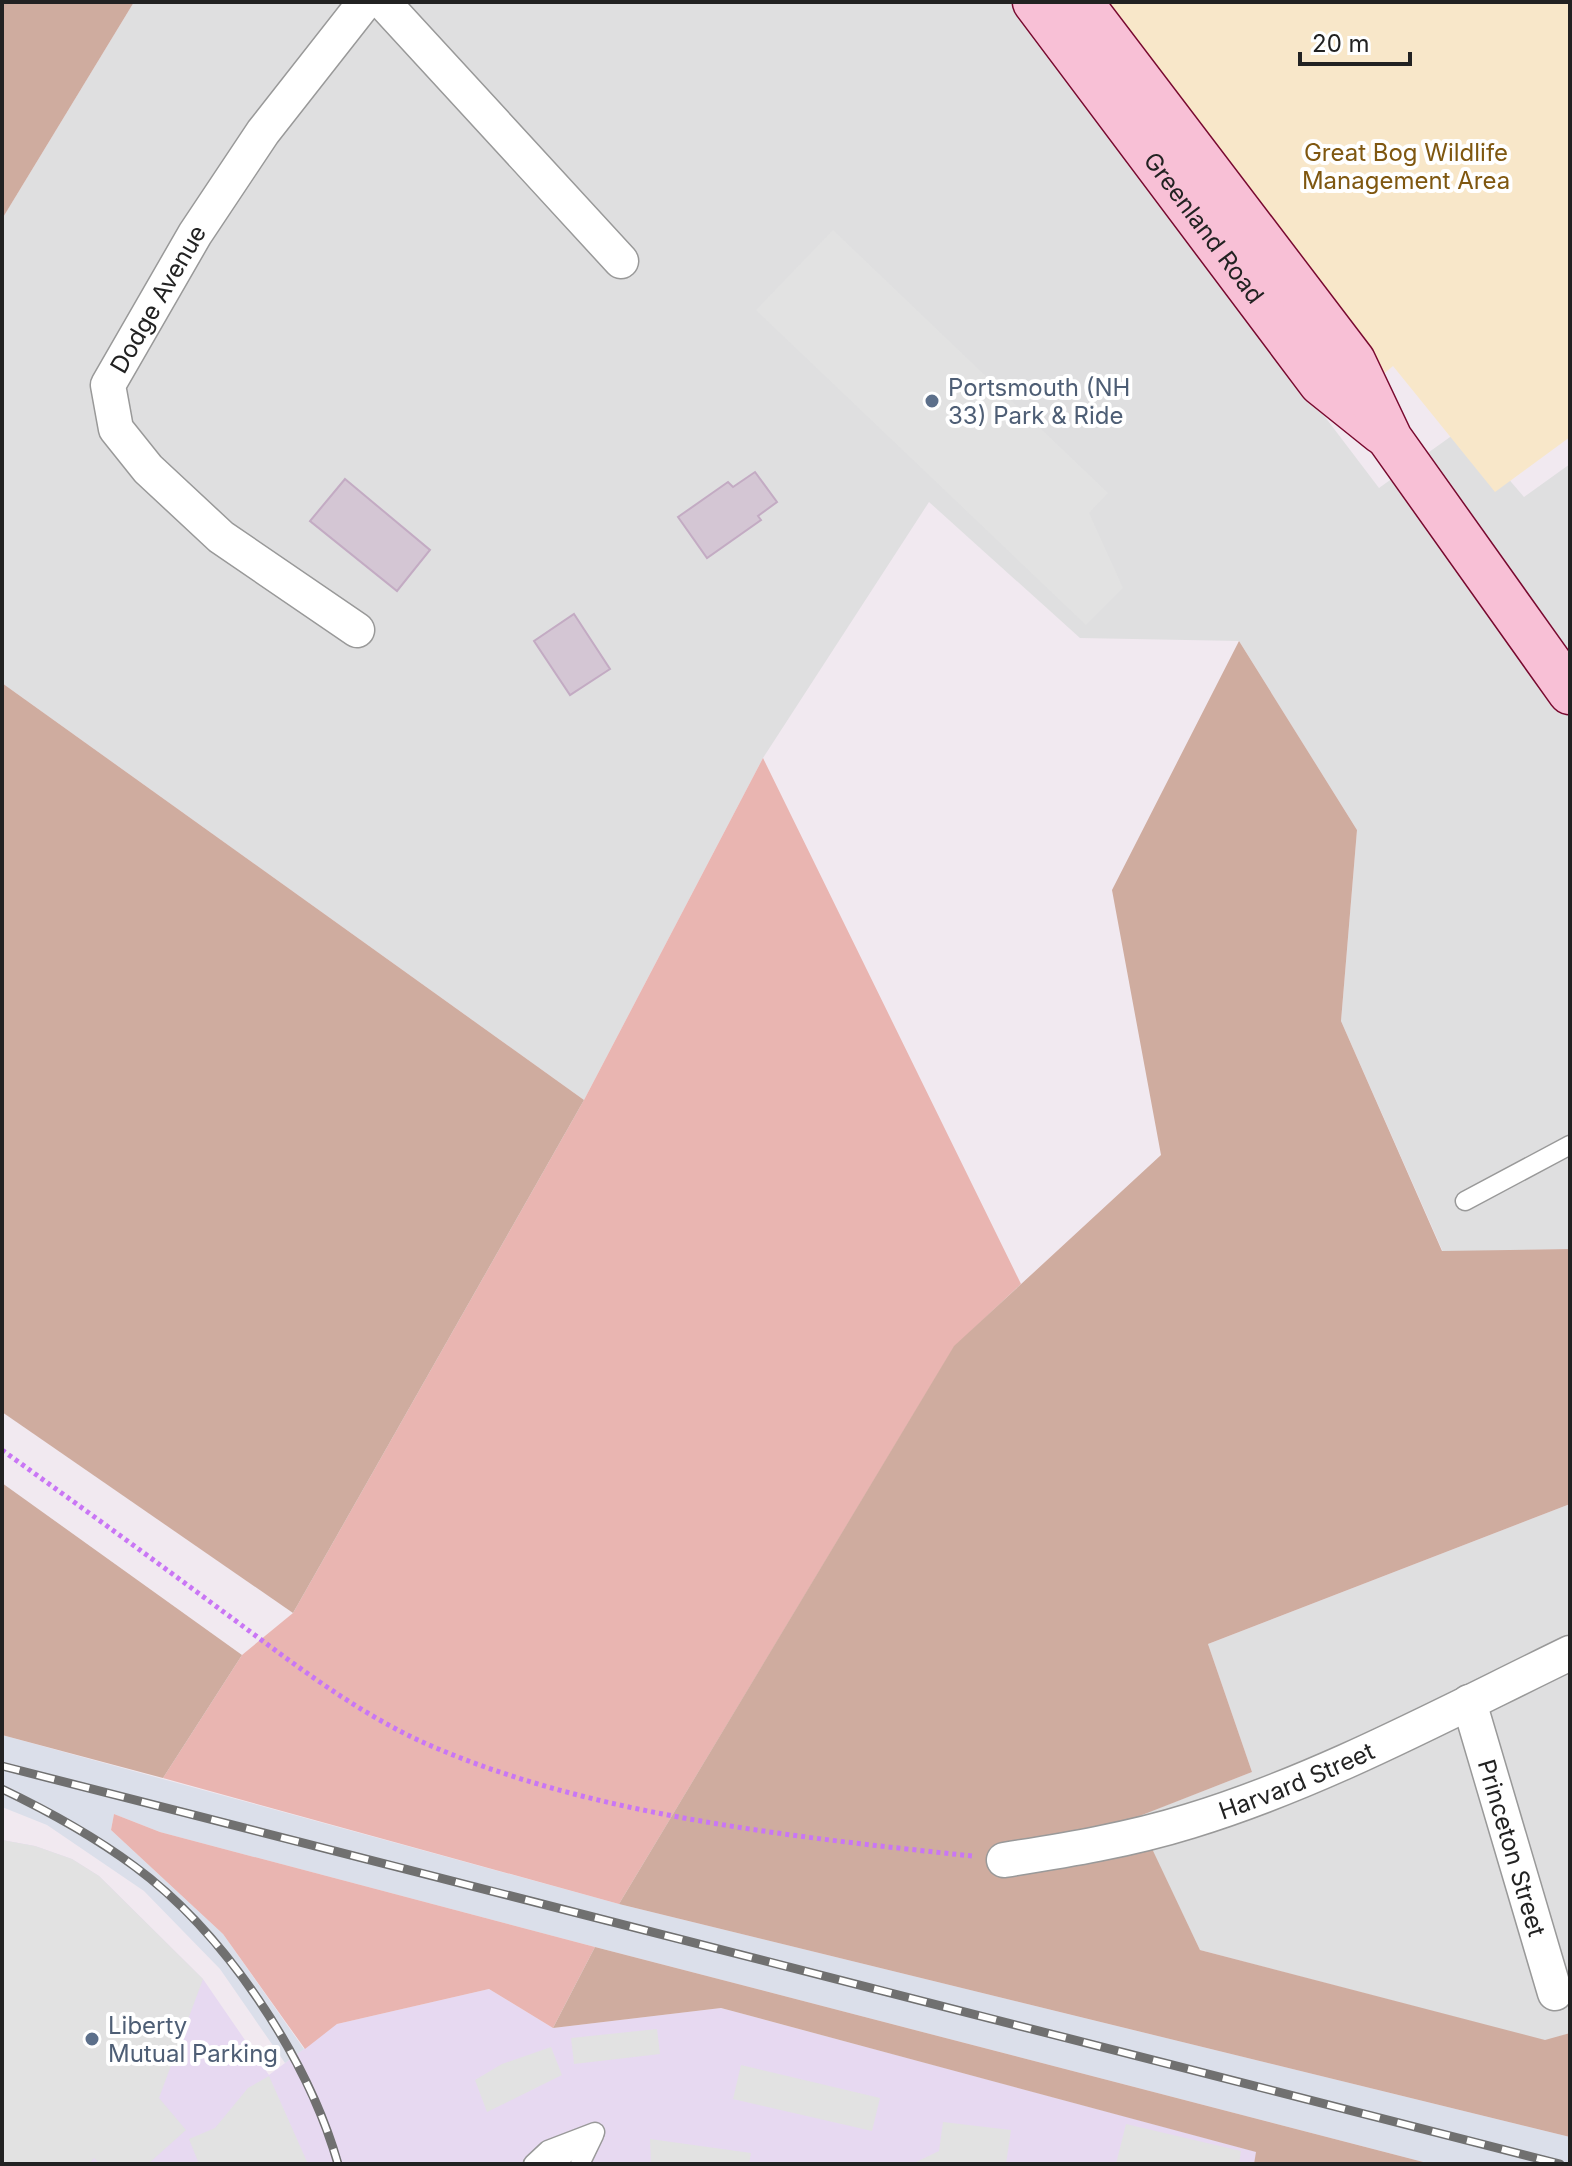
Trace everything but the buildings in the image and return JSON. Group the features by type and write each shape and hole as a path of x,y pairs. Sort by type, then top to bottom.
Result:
{"main road":[{"name":"Greenland Road","path":"1035,2 1321,383 1390,439"},
{"name":"Greenland Road","path":"1080,2 1353,361 1390,439 1570,692"}],"street":[{"name":"Dodge Avenue","path":"357,630 221,537 148,469 116,429 108,385 195,234 263,132 365,2"},
{"path":"383,2 621,261"},
{"name":"Harvard Street","path":"1004,1860 1102,1845 1191,1821 1277,1789 1570,1653"},
{"name":"Princeton Street","path":"1469,1702 1555,1993"}],"lane":[{"path":"1465,1201 1570,1145"},
{"path":"533,2164 548,2150 595,2132"},
{"path":"553,2164 595,2132"},
{"path":"571,2164 595,2132"},
{"path":"580,2164 595,2132"}],"path":[{"path":"2,1450 311,1676 417,1739 536,1785 661,1812 847,1843 1004,1860"}],"shaded area":[{"path":"2,2 134,2 2,219"},
{"path":"134,2 1010,2 1379,488 1464,427 1524,497 1570,464 1570,1249 1443,1252 1341,1021 1357,830 1239,641 1080,638 929,502 763,758 584,1100 2,683 2,219"},
{"name":"Portsmouth (NH 33) Park & Ride","path":"833,230 1108,493 1089,513 1123,588 1086,625 756,310"},
{"path":"1239,641 1357,830 1341,1021 1442,1251 1570,1249 1570,1504 1208,1644 1252,1772 1137,1817 1200,1950 1545,2040 1570,2033 1570,2137 619,1904 954,1346 1161,1155 1112,890"},
{"path":"2,683 584,1100 293,1613 2,1412"},
{"path":"763,758 1021,1284 954,1347 619,1904 163,1778 242,1655 293,1613 584,1100"},
{"path":"2,1483 242,1655 163,1778 2,1735"},
{"path":"1570,1504 1570,2033 1546,2041 1200,1950 1136,1817 1252,1772 1208,1644"},
{"path":"2,1735 619,1904 1570,2137 1570,2164 1431,2164 160,1832 114,1814 111,1830 223,1934 304,2049 285,2063 220,1969 144,1891 47,1825 2,1807"},
{"path":"114,1814 160,1832 595,1947 553,2028 489,1989 337,2024 305,2049 223,1934 111,1830"},
{"path":"2,1840 35,1846 72,1859 99,1876 203,1979 269,2075 337,2024 489,1989 553,2028 721,2008 1257,2152 1254,2164 2,2164"},
{"name":"Liberty Mutual Parking","path":"2,1840 35,1846 72,1859 99,1876 203,1979 159,2098 186,2130 148,2164 100,2164 94,2158 89,2164 2,2164"},
{"path":"595,1947 1431,2164 1254,2164 1256,2152 721,2008 553,2028"},
{"path":"657,2029 660,2054 574,2064 571,2038"},
{"path":"551,2047 562,2075 487,2112 475,2080 502,2064"},
{"path":"741,2065 880,2098 872,2131 733,2099"},
{"name":"Liberty Mutual Parking","path":"269,2076 308,2164 199,2164 189,2139 215,2128 248,2088"},
{"path":"943,2122 1011,2130 1006,2164 912,2164 939,2151"},
{"path":"1126,2124 1241,2151 1239,2164 1116,2164"},
{"path":"650,2139 751,2153 749,2164 651,2164"}],"green space":[{"name":"Great Bog Wildlife Management Area","path":"1055,2 1570,2 1570,437 1495,492 1393,366 1374,382"}],"railway":[{"path":"2,1766 1560,2164"},
{"path":"2,1789 70,1824 134,1866 199,1925 230,1961 284,2040 306,2081 338,2164"}],"place":[{"name":"Portsmouth (NH 33) Park & Ride","path":"932,401"},
{"name":"Liberty Mutual Parking","path":"92,2039"}]}
